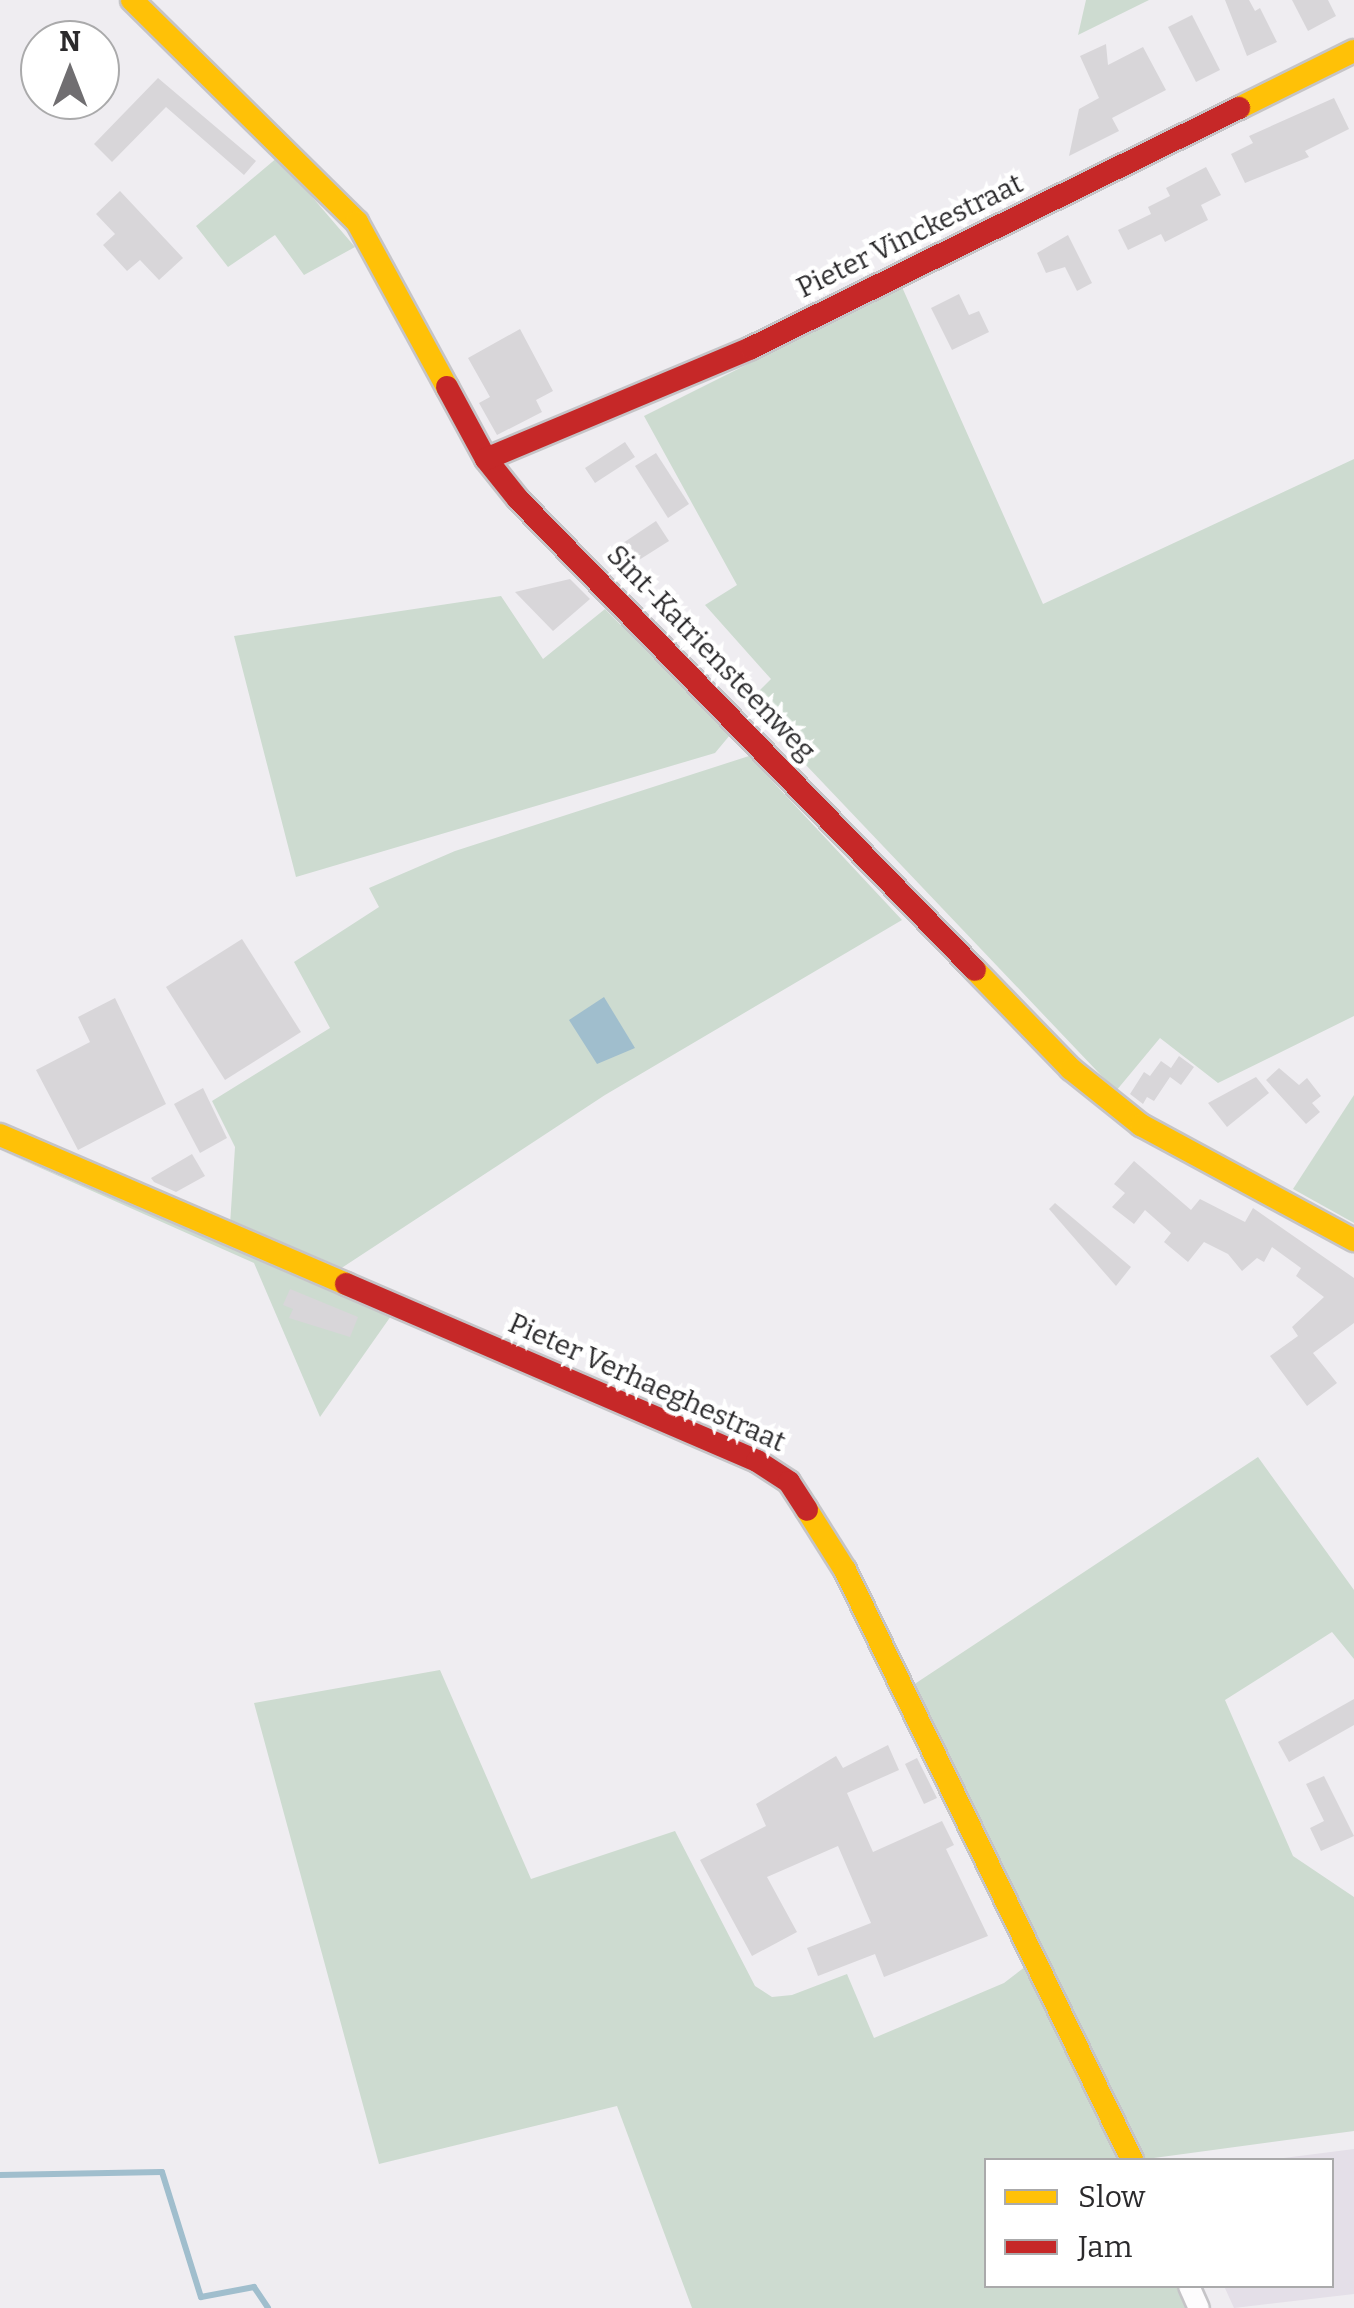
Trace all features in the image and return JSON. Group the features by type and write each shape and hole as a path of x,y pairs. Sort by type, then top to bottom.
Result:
{"street":[{"name":"Sint-Katriensteenweg","path":"132,0 357,222 486,459 1071,1069 1141,1125 1354,1240"},
{"name":"Pieter Vinckestraat","path":"486,459 750,348 1354,51"},
{"name":"Pieter Verhaeghestraat","path":"0,1134 758,1461 789,1482 845,1570 1131,2158"}],"shaded area":[{"path":"1086,0 1149,0 1078,35"},
{"path":"278,157 355,247 304,275 275,235 228,267 196,226"},
{"path":"902,287 1043,604 1354,459 1354,1016 1218,1083 1160,1038 1116,1091 747,703 771,679 705,605 737,585 644,416"},
{"path":"501,596 543,659 605,609 730,735 715,753 296,877 234,636"},
{"path":"749,756 902,920 605,1095 340,1269 230,1225 235,1147 212,1101 330,1028 294,962 379,907 369,888 455,851"},
{"path":"1354,1095 1354,1223 1293,1189"},
{"path":"0,1150 391,1316 320,1417 254,1263"},
{"path":"1258,1457 1354,1590 1354,1659 1332,1632 1225,1700 1293,1856 1354,1897 1354,2131 1138,2158 907,1689"},
{"path":"440,1670 531,1879 675,1831 755,1986 772,1997 792,1995 847,1974 874,2038 1004,1983 1030,1963 1122,2158 984,2158 984,2288 1182,2288 1192,2308 692,2308 617,2106 379,2164 254,1703"},
{"path":"1354,2149 1354,2294 1234,2308 1225,2288 1334,2288 1334,2158 1284,2158"}],"water":[{"path":"604,997 635,1048 597,1064 569,1020"}],"building":[{"path":"1225,0 1249,0 1255,11 1260,8 1277,42 1247,56"},
{"path":"1292,0 1328,0 1336,16 1308,31"},
{"path":"1192,15 1220,70 1196,82 1168,27"},
{"path":"1106,44 1108,65 1143,47 1166,90 1112,118 1119,131 1069,156 1079,109 1099,98 1080,56"},
{"path":"158,78 256,161 244,175 166,107 112,162 94,144"},
{"path":"1334,98 1349,129 1305,151 1309,157 1245,183 1231,154 1253,143 1249,136"},
{"path":"1206,167 1221,195 1201,205 1208,220 1165,242 1161,234 1128,250 1118,230 1151,214 1148,207 1170,196 1166,188"},
{"path":"120,191 183,258 159,280 140,260 127,271 103,245 115,234 96,214"},
{"path":"1068,235 1092,283 1077,291 1065,267 1046,273 1037,253"},
{"path":"959,294 969,315 979,311 989,332 952,350 931,308"},
{"path":"520,329 553,391 536,400 542,412 497,435 479,403 490,397 468,358"},
{"path":"625,442 635,457 595,483 585,468"},
{"path":"656,453 689,504 668,518 635,466"},
{"path":"656,521 669,541 620,572 608,553"},
{"path":"570,579 590,599 553,631 515,592"},
{"path":"242,939 301,1032 225,1080 166,987"},
{"path":"115,998 166,1104 78,1150 36,1070 90,1042 78,1017"},
{"path":"1179,1056 1194,1067 1181,1085 1170,1077 1154,1101 1147,1097 1143,1104 1130,1094 1144,1072 1150,1076 1161,1061 1171,1068"},
{"path":"1279,1068 1299,1085 1307,1078 1321,1096 1312,1103 1320,1112 1306,1124 1266,1080"},
{"path":"1256,1077 1269,1093 1227,1127 1208,1103"},
{"path":"203,1088 227,1138 200,1153 174,1104"},
{"path":"192,1154 205,1176 176,1192 151,1178"},
{"path":"1134,1161 1191,1210 1200,1199 1245,1222 1253,1208 1354,1278 1354,1323 1313,1353 1337,1383 1307,1406 1270,1356 1298,1336 1292,1327 1324,1297 1296,1276 1301,1268 1272,1247 1264,1262 1257,1258 1242,1271 1228,1254 1204,1242 1188,1262 1164,1242 1171,1233 1145,1210 1134,1224 1112,1207 1125,1193 1114,1184"},
{"path":"1055,1203 1131,1267 1116,1286 1049,1209"},
{"path":"290,1289 358,1317 350,1337 289,1318 293,1309 283,1305"},
{"path":"1354,1699 1354,1725 1289,1762 1278,1742"},
{"path":"888,1745 899,1770 847,1793 873,1852 942,1821 954,1845 946,1849 988,1936 884,1977 875,1954 818,1976 807,1948 871,1923 838,1846 767,1877 797,1932 752,1956 700,1860 766,1826 756,1804 836,1756 843,1768"},
{"path":"917,1758 937,1798 924,1804 905,1764"},
{"path":"1324,1776 1354,1836 1321,1851 1310,1828 1324,1821 1306,1784"}],"waterway":[{"path":"0,2175 162,2172 201,2297 254,2287 268,2308"}],"traffic: slow":[{"path":"132,0 357,222 447,387"},
{"path":"1239,108 1354,51"},
{"path":"975,970 1071,1069 1141,1125 1354,1240"},
{"path":"0,1135 346,1284"},
{"path":"807,1510 845,1570 1131,2158"}],"traffic: jam":[{"path":"486,459 751,348 1239,108"},
{"path":"447,387 486,459 518,499 975,970"},
{"path":"346,1284 757,1461 789,1482 807,1510"}]}
